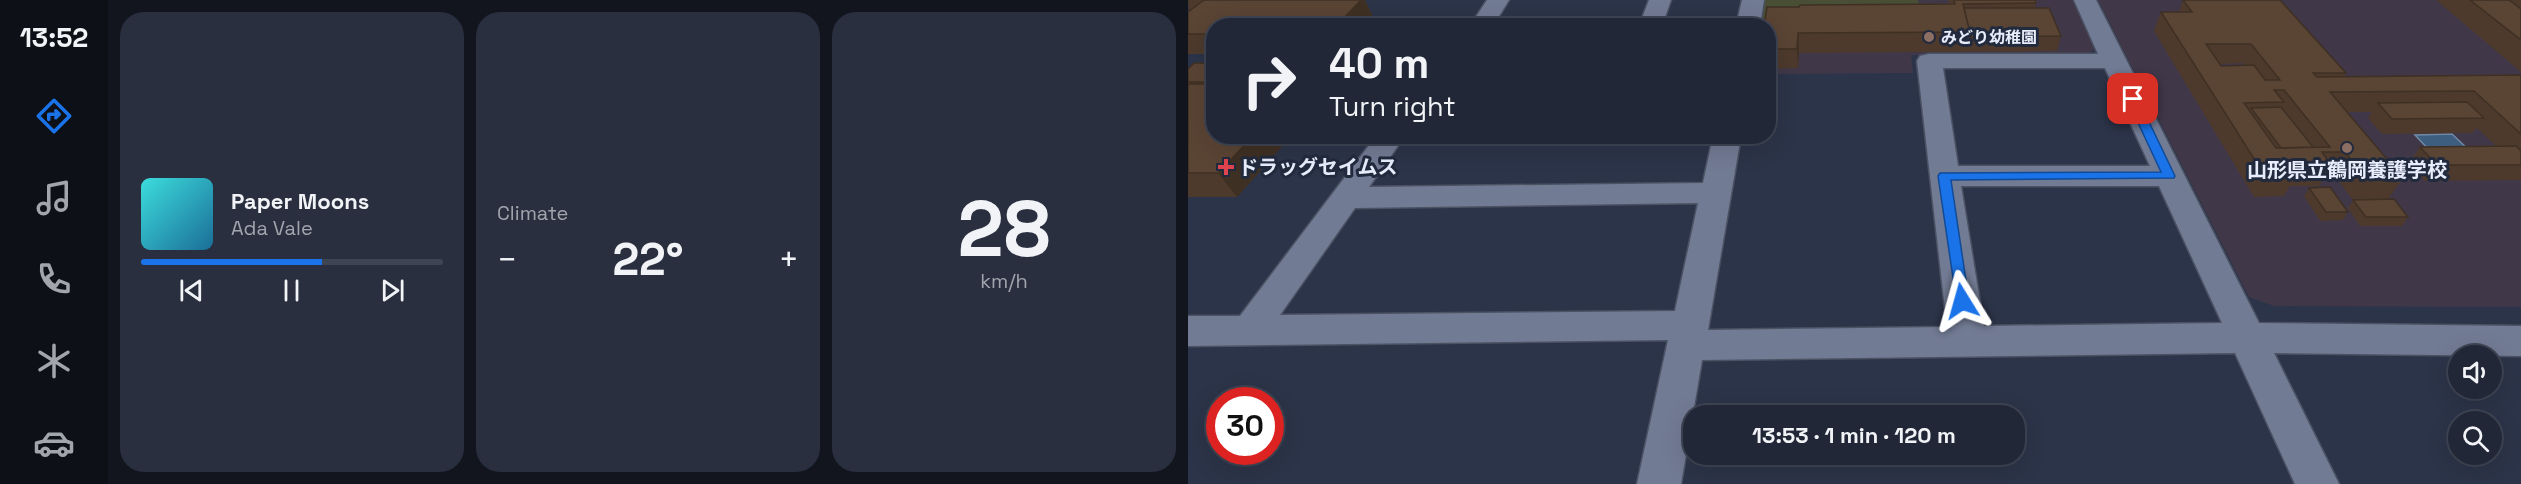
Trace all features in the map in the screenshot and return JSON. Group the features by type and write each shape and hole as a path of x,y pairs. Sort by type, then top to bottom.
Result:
{"street":[{"path":"1486,18 1498,0"},
{"path":"1653,18 1660,0"},
{"path":"1750,18 1753,0"},
{"path":"2085,0 2317,484"},
{"path":"1968,342 1929,61 2114,61"},
{"path":"1249,331 1385,144"},
{"path":"1659,484 1686,335 1725,144"},
{"path":"1944,176 2169,176"},
{"path":"1346,198 1716,194"},
{"path":"1188,331 1686,335 1968,342 2247,338 2521,341"}],"shaded area":[{"name":"みどり幼稚園","path":"1765,0 2073,0 2096,49 2085,54 1911,55 1913,73 1776,74 1776,18 1762,18"},
{"name":"山形県立鶴岡養護学校","path":"2098,0 2521,0 2521,307 2274,306 2249,297"}],"green space":[{"path":"1765,0 1918,0 1920,7 1949,21 1776,22 1776,18 1763,18"}],"water":[{"path":"2452,134 2470,151 2431,152 2415,135"}],"building":[{"path":"1204,0 1361,0 1344,18 1206,18 1206,34 1188,34 1188,12"},
{"path":"1954,0 2035,0 2036,3 1963,4 1970,32 1798,33 1797,49 1776,49 1776,18 1765,18 1767,7 1955,4"},
{"path":"2183,0 2280,0 2346,73 2313,73 2317,77 2521,75 2521,134 2474,91 2330,92 2403,178 2366,178 2345,152 2322,152 2331,165 2289,166 2296,176 2265,176 2161,12 2192,12","holes":["2206,44 2251,44 2280,80 2265,80 2254,65 2221,66","2274,90 2284,90 2330,147 2276,148 2244,103 2284,102"]},
{"path":"2470,0 2509,0 2521,9 2521,40"},
{"path":"1964,8 2049,8 2061,36 1969,37 1970,32"},
{"path":"1194,63 1206,63 1206,82 1188,82 1188,69"},
{"path":"1188,84 1206,84 1206,144 1245,144 1218,173 1188,173"},
{"path":"2467,102 2484,118 2392,119 2378,103"},
{"path":"2281,107 2313,147 2281,148 2251,108"},
{"path":"2516,146 2521,151 2521,165 2437,165 2420,147"},
{"path":"2330,187 2348,212 2326,212 2309,188"},
{"path":"2394,199 2408,217 2366,217 2353,200"}],"place":[{"name":"みどり幼稚園","path":"1929,37"},
{"name":"山形県立鶴岡養護学校","path":"2347,148"},
{"name":"ドラッグセイムス","path":"1226,167"}],"route":[{"path":"1962,301 1944,176 2169,176 2133,99"}]}
